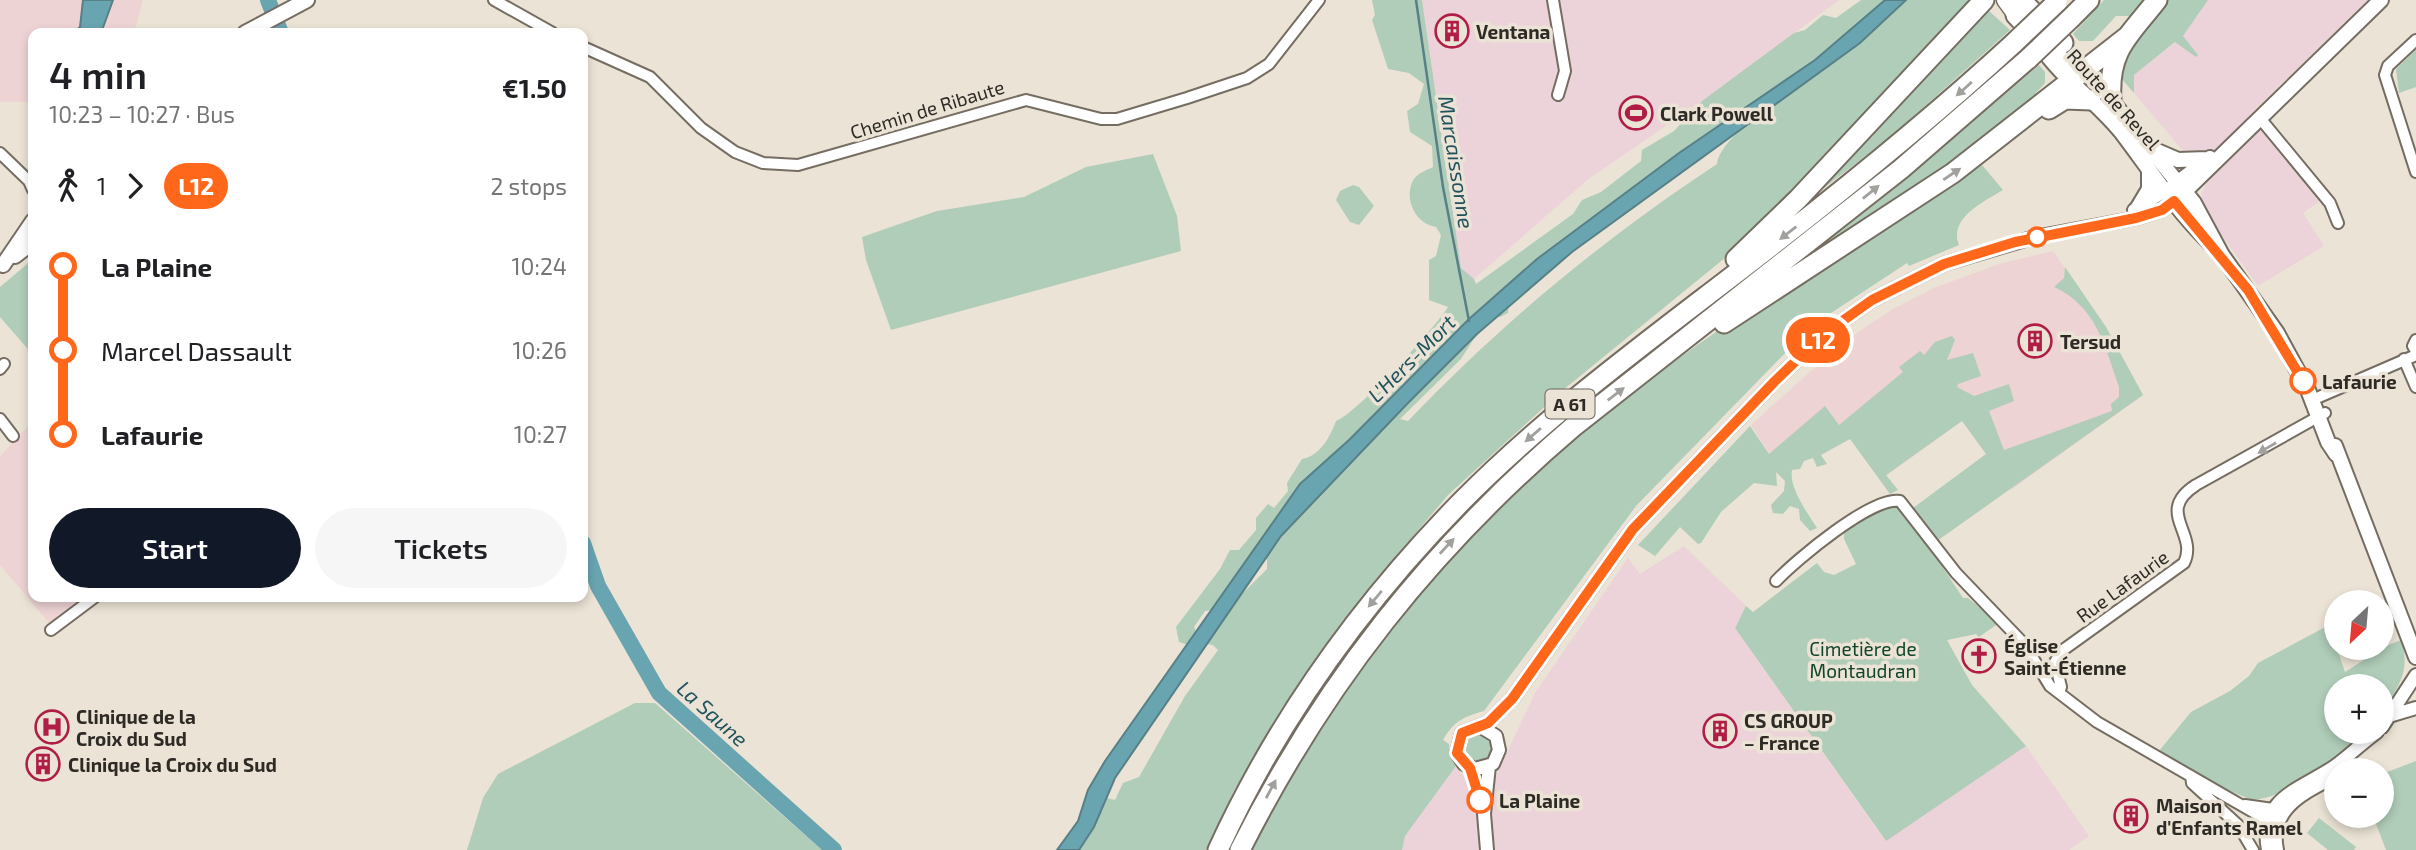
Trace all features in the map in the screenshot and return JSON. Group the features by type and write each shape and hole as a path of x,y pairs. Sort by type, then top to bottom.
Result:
{"highway":[{"name":"A 61","path":"1240,850 1318,711 1366,643 1431,562 1524,469 1901,169 2028,59 2089,0"},
{"path":"1981,153 2017,135 2058,102 2071,98 2101,99 2111,66 2128,36 2157,0"},
{"name":"A 61","path":"1219,850 1258,772 1304,695 1389,582 1462,501 1502,463 1620,362 1852,183 2014,43 2058,1"},
{"path":"1620,362 1698,289 1777,221 1978,3"},
{"path":"2014,5 2063,43"},
{"path":"2014,5 2061,61 2086,69"},
{"path":"1682,341 1695,343 1981,153 2128,36"}],"main road":[{"path":"254,28 307,0"},
{"name":"Route de Revel","path":"2030,0 2086,69 2122,133 2149,170 2176,191"},
{"path":"2122,133 2131,139 2176,191 2259,117 2381,0"},
{"name":"Route de Revel","path":"2014,5 2070,82 2101,99 2153,148 2176,191 2277,333 2294,352 2319,397 2328,442 2336,454 2416,657"},
{"path":"2153,148 2174,159 2196,161 2217,154"},
{"path":"2137,209 2148,194 2149,170"},
{"path":"1,267 28,228"},
{"path":"1,267 28,246"},
{"name":"Route de Revel","path":"2277,333 2321,414"}],"street":[{"path":"494,0 544,28"},
{"name":"Chemin de Ribaute","path":"588,49 650,77 701,128 734,152 763,163 798,164 1026,100 1101,119 1117,119 1199,94 1247,78 1269,64 1319,0"},
{"path":"1553,0 1565,71 1558,95"},
{"path":"2416,40 2388,66 2385,75 2416,172"},
{"path":"2259,117 2330,203 2338,223"},
{"path":"0,153 28,180"},
{"path":"2115,220 2176,191"},
{"path":"1487,850 1484,814 1489,766 1499,750 1496,736 1512,699 1633,529 1775,381 1824,334 1872,300 1944,264 1999,246 2153,213 2176,191"},
{"path":"2319,397 2404,359 2415,344"},
{"path":"2404,359 2416,387"},
{"name":"Rue Lafaurie","path":"2059,693 2061,687 2055,662 2063,650 2184,563 2187,543 2177,514 2183,496 2196,485 2263,450 2321,414"},
{"path":"0,419 13,436"},
{"path":"1776,581 1862,514 1888,500 1900,501 1956,573 2015,632 2032,654 2044,678 2059,693 2097,722 2245,805 2273,816"},
{"path":"51,630 88,602"},
{"path":"2394,709 2416,675"},
{"path":"1484,814 1470,768 1460,759 1458,739 1468,729 1481,727 1512,699"},
{"path":"2394,720 2416,708"},
{"path":"1481,727 1496,736"},
{"path":"2268,850 2273,816 2288,794 2336,765 2361,744"},
{"path":"2358,758 2374,744"},
{"path":"1470,768 1489,766"},
{"path":"2191,775 2192,783 2238,825 2253,850"},
{"path":"2273,816 2297,797 2324,782"},
{"path":"2273,816 2277,850"}],"shaded area":[{"path":"0,0 143,0 135,28 28,28 28,102 0,102"},
{"path":"1422,0 1839,0 1702,101 1587,180 1474,279 1461,269"},
{"path":"2208,0 2368,0 2249,115 2321,200 2303,213 2324,246 2258,286 2201,206 2202,192 2208,180 2134,93 2134,75 2176,42 2197,56 2183,36"},
{"path":"2053,251 2106,327 2143,395 2012,489 1962,421 1882,479 1825,407 1769,454 1751,425 1843,342 1893,309 1934,288 1999,264"},
{"path":"28,426 28,598 0,565 0,456"},
{"path":"1684,546 1746,606 1735,628 1885,841 2026,746 2089,836 2069,850 1402,850 1405,836 1456,766 1468,783 1495,778 1535,693 1628,558 1640,574"},
{"path":"31,602 81,602 51,625"}],"green space":[{"path":"1372,0 1422,0 1461,268 1476,284 1573,214 1582,200 1601,192 1641,161 1642,150 1674,131 1702,101 1794,33 1805,30 1823,15 1836,18 1861,0 1885,0 1817,59 1623,194 1547,251 1511,282 1508,313 1500,317 1480,312 1477,334 1461,359 1400,419 1408,421 1517,316 1633,223 1717,164 1723,150 1756,117 1859,44 1906,0 1971,0 1758,231 1563,390 1448,495 1376,580 1290,697 1235,789 1206,850 1079,850 1094,827 1107,798 1115,800 1123,783 1139,777 1185,696 1218,650 1213,645 1200,643 1211,610 1205,611 1194,627 1197,634 1188,645 1179,642 1176,627 1220,569 1230,550 1239,550 1256,530 1256,518 1268,504 1274,508 1288,491 1287,483 1302,459 1319,450 1336,421 1360,403 1395,369 1448,307 1429,300 1429,260 1436,256 1441,235 1436,227 1428,225 1416,215 1410,201 1414,179 1433,167 1432,146 1410,132 1407,111 1418,104 1424,84 1409,73 1388,69 1372,20 1375,15","holes":["1364,430 1300,517 1281,536 1267,556 1267,569 1239,597 1238,590"]},
{"path":"2104,0 2150,0 2137,16 2116,16 2093,41 2079,41 2073,34"},
{"path":"2166,0 2208,0 2183,36 2198,55 2196,57 2175,42 2134,75 2134,93 2115,71 2117,65"},
{"path":"1988,10 2010,30 1894,134 1820,191 1819,185"},
{"path":"2416,50 2416,87 2399,93 2396,69"},
{"path":"2039,65 2045,72 2045,83 2035,94 2038,98 1976,147 1805,259 1894,189"},
{"path":"1153,154 1177,216 1181,251 891,330 866,260 862,237 937,211 1024,197 1086,167"},
{"path":"1982,165 2003,190 1978,205 1963,219 1957,235 1959,245 1909,266 1907,263 1828,315 1790,348 1636,506 1484,711 1470,715 1451,728 1443,740 1449,744 1450,756 1456,766 1405,836 1402,850 1251,850 1318,728 1364,659 1410,602 1509,498 1619,403 1736,318"},
{"path":"1353,185 1359,187 1374,206 1359,225 1350,222 1336,200 1340,191"},
{"path":"28,263 28,349 0,317 0,287"},
{"path":"2065,267 2106,327 2143,395 1937,541 1913,508 1986,454 1962,421 1886,475 1898,490 1890,494 1850,439 1821,455 1827,464 1817,467 1813,458 1804,461 1800,469 1792,470 1792,477 1800,500 1817,528 1810,531 1800,520 1799,509 1790,506 1783,514 1773,513 1771,505 1784,491 1785,481 1776,472 1777,486 1754,483 1721,512 1701,543 1698,544 1680,527 1655,556 1638,545 1750,426 1769,454 1825,406 1839,425 1903,372 1899,367 1920,351 1924,355 1935,342 1952,336 1955,340 1947,360 1973,353 1981,376 1958,384 1957,387 1974,396 2009,384 2014,401 1989,411 2004,450 2112,411 2111,404 2119,397 2119,387 2097,329 2080,305 2054,287 2064,278"},
{"name":"Cimetière de Montaudran","path":"1898,506 1906,512 1963,598 1968,598 1999,623 1979,637 1976,634 1947,640 1972,685 2026,746 1886,841 1735,628 1746,606 1753,612 1817,563 1824,572 1834,575 1856,564 1844,539 1844,531 1879,508"},
{"path":"2324,628 2324,660 2341,660 2345,672 2364,660 2394,660 2394,643 2401,640 2405,660 2402,678 2394,694 2394,674 2324,674 2324,744 2351,744 2334,758 2324,758 2324,766 2298,784 2282,792 2252,800 2228,790 2159,751 2191,712 2230,691 2249,676 2258,663"},
{"path":"635,703 655,703 822,850 467,850 483,798 498,774"},
{"path":"1471,732 1485,733 1494,744 1491,758 1478,765 1465,760 1461,742"},
{"path":"2416,761 2416,850 2386,850 2378,828 2394,828 2394,769"},
{"path":"2319,818 2324,822 2324,828 2332,828 2356,847 2354,850 2328,850 2307,833"}],"water":[{"path":"83,0 113,0 103,28 80,27"},
{"path":"1885,0 1906,0 1860,43 1572,252 1477,334 1408,403 1281,536 1115,778 1094,827 1079,850 1057,850 1078,821 1088,790 1105,761 1300,484 1349,440 1469,319 1537,259 1679,153 1815,60"}],"waterway":[{"name":"La Saune","path":"268,0 279,28"},
{"name":"Marcaissonne","path":"1416,0 1443,187 1469,321"},
{"name":"La Saune","path":"588,557 598,586 659,693 834,850"}],"bus line":[{"name":"L12","path":"1480,800 1470,768 1457,753 1458,739 1462,733 1488,723 1512,699 1633,529 1775,381 1824,334 1894,288 1966,256 2050,234 2115,220 2126,221 2162,210 2174,201 2222,255 2248,290 2277,333 2303,381"}],"place":[{"name":"Ventana","path":"1452,31"},
{"name":"Clark Powell","path":"1636,113"},
{"name":"Tersud","path":"2035,341"},
{"name":"Lafaurie","path":"2303,381"},
{"name":"Église Saint-Étienne","path":"1979,656"},
{"name":"Clinique de la Croix du Sud","path":"52,727"},
{"name":"CS GROUP – France","path":"1720,731"},
{"name":"Clinique la Croix du Sud","path":"43,764"},
{"name":"La Plaine","path":"1480,800"},
{"name":"Maison d'Enfants Ramel","path":"2131,816"}],"water label":[{"name":"L'Hers-Mort","path":"1411,358"}]}
